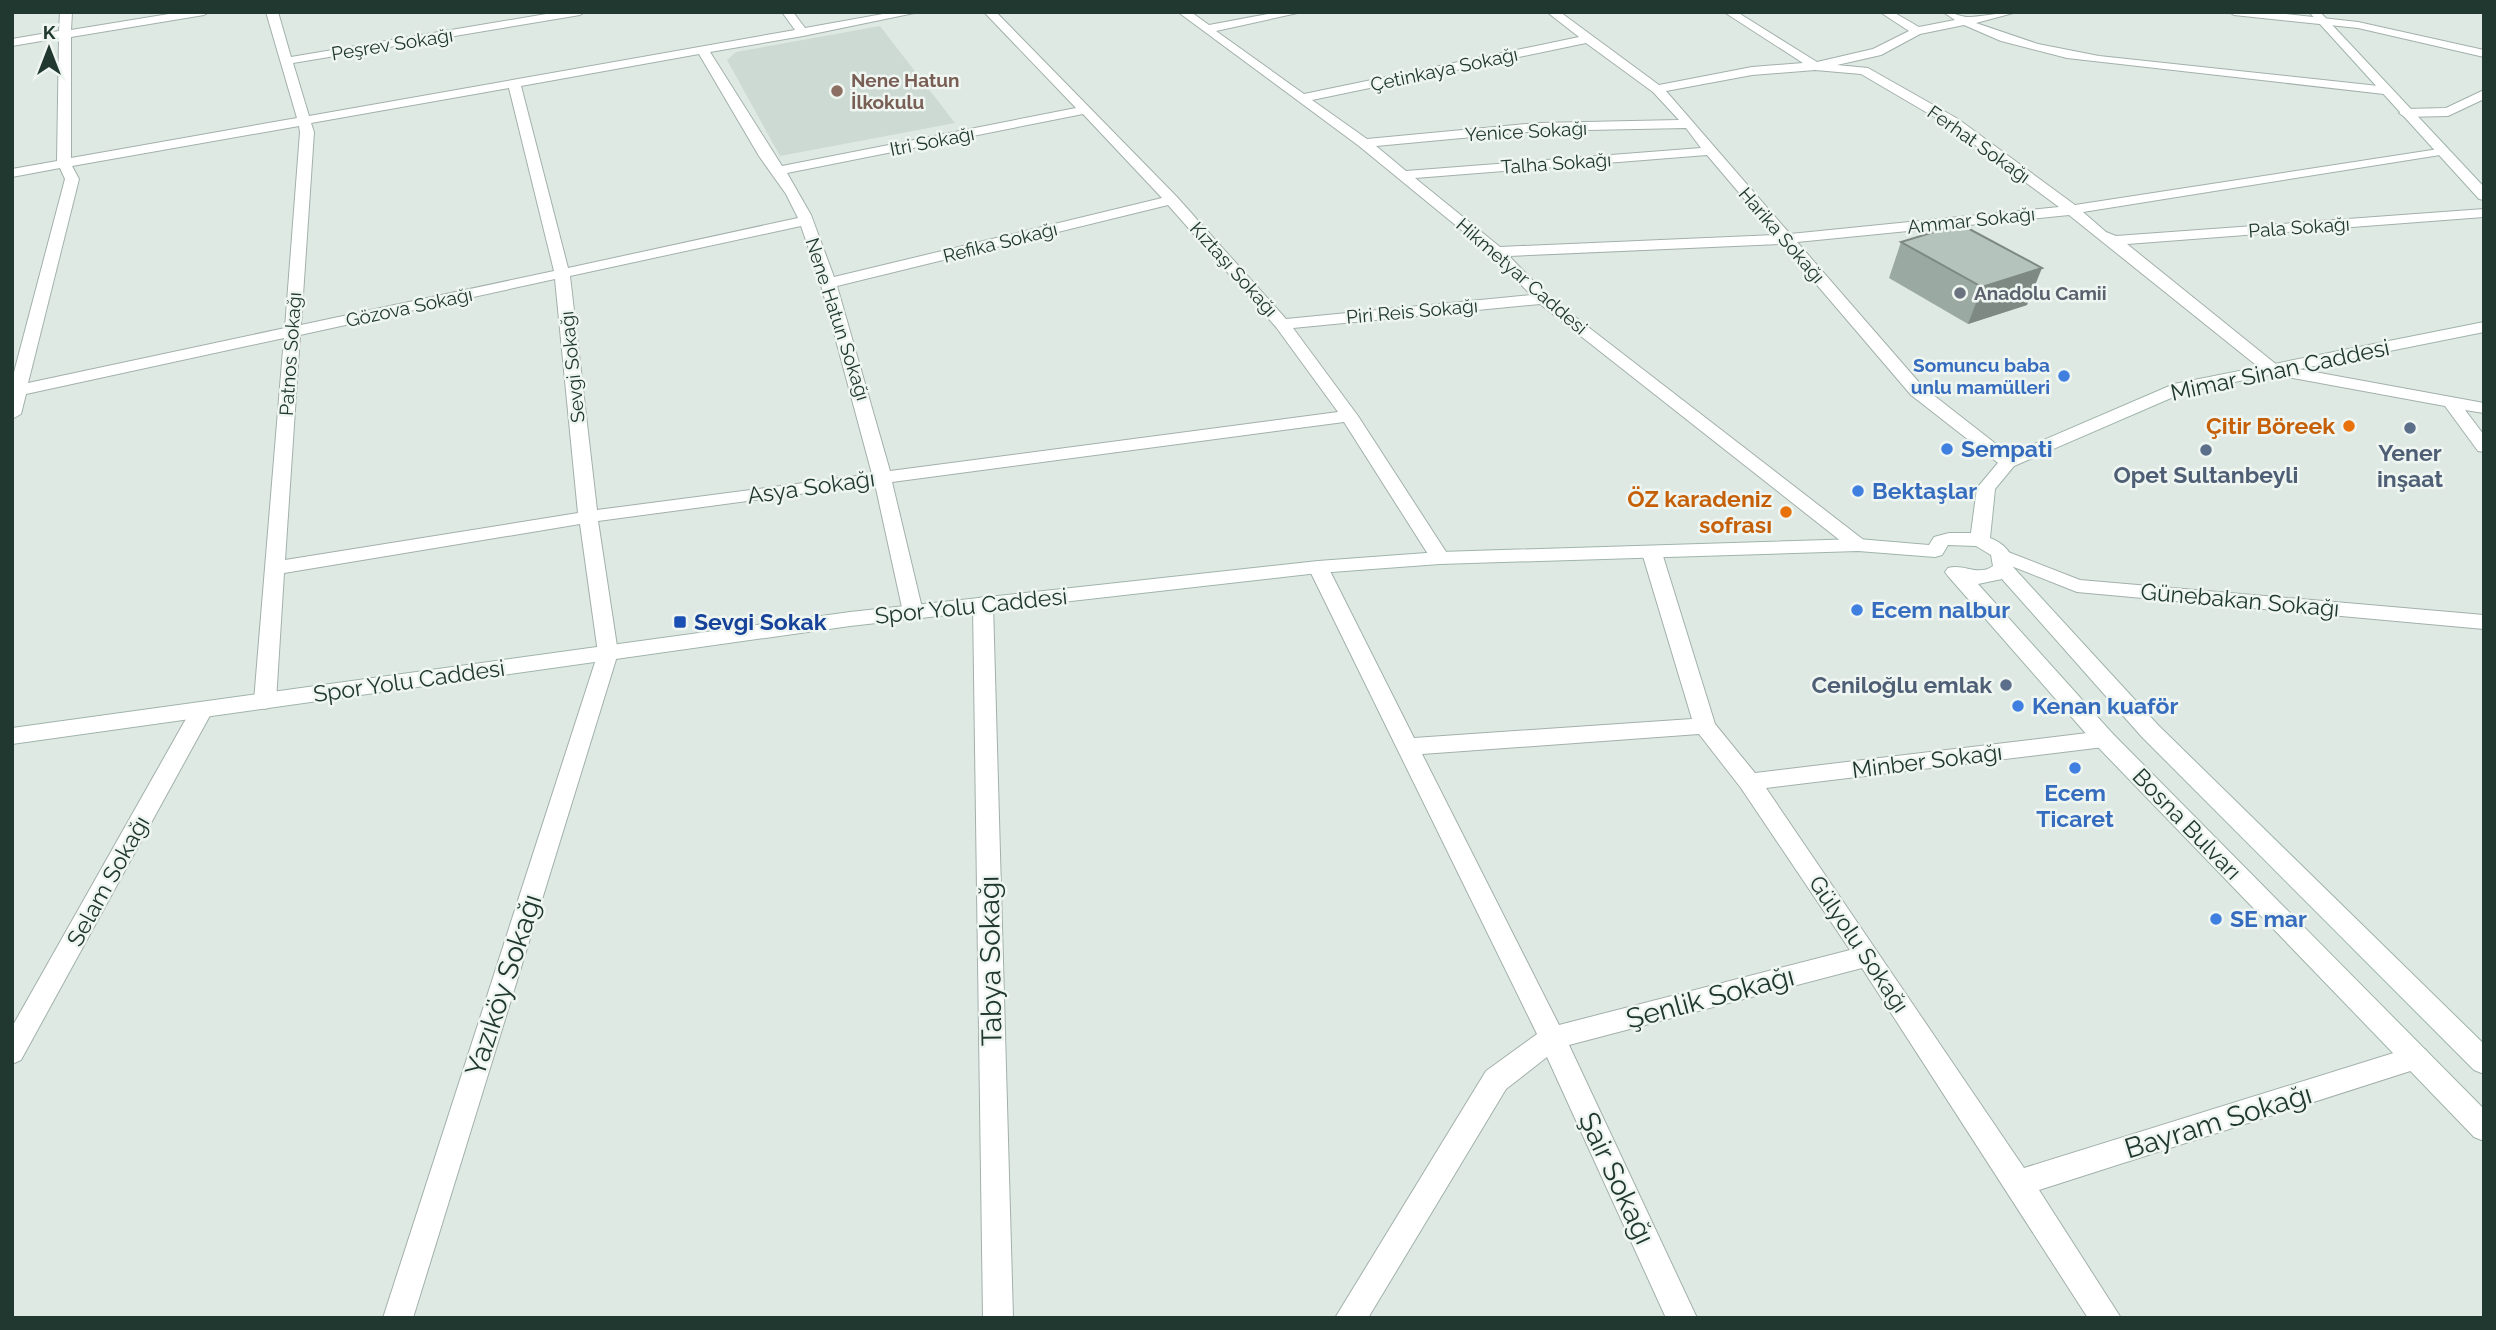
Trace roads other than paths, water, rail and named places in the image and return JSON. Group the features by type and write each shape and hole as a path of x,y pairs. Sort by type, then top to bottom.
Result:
{"street":[{"path":"12,414 15,391 72,179 64,163 66,12"},
{"path":"12,43 204,12"},
{"name":"Patnos Sokağı","path":"265,701 307,132 272,12"},
{"name":"Peşrev Sokağı","path":"286,61 580,12"},
{"path":"786,12 803,33"},
{"path":"12,173 914,12"},
{"name":"Kıztaşı Sokağı","path":"989,12 1172,200 1282,324 1349,416 1440,558"},
{"name":"Hikmetyar Caddesi","path":"1183,12 1364,144 1497,252 1543,299 1858,545"},
{"path":"1208,29 1297,12"},
{"name":"Harika Sokağı","path":"1552,12 1657,89 1690,124 1710,151 1917,391 2008,462"},
{"name":"Ferhat Sokağı","path":"1729,12 1815,66 1864,71 1953,122 2072,210 2101,235 2114,242 2272,369"},
{"path":"1885,12 1917,31"},
{"path":"1948,12 1963,22 2014,40 2098,59 2384,90"},
{"path":"1657,89 1752,71 1815,66 1877,52 1917,31 2012,12"},
{"path":"2234,12 2319,16 2484,54"},
{"path":"2319,16 2405,113 2484,196"},
{"name":"Çetinkaya Sokağı","path":"1302,98 1587,39"},
{"name":"Nene Hatun Sokağı","path":"703,51 766,156 779,171 818,249 871,424 913,612"},
{"name":"Sevgi Sokağı","path":"514,85 562,274 588,517 608,653"},
{"path":"2405,113 2448,112 2484,93"},
{"name":"Itri Sokağı","path":"779,171 1086,110"},
{"name":"Yenice Sokağı","path":"1364,144 1538,127 1690,124"},
{"name":"Talha Sokağı","path":"1402,175 1710,151"},
{"name":"Ammar Sokağı","path":"1497,252 1786,239 2072,210 2440,151"},
{"name":"Refika Sokağı","path":"828,283 1172,200"},
{"name":"Pala Sokağı","path":"2114,242 2484,213"},
{"name":"Gözova Sokağı","path":"15,391 805,221"},
{"name":"Piri Reis Sokağı","path":"1282,324 1543,299"},
{"name":"Mimar Sinan Caddesi","path":"1980,541 1986,488 2008,462 2180,388 2484,327"},
{"path":"2272,369 2484,408"},
{"path":"2450,401 2484,446"},
{"name":"Asya Sokağı","path":"274,568 588,517 1349,416"},
{"path":"1935,551 1941,541 1949,538 1980,541 2003,562 1999,573 1980,578 1957,572"},
{"name":"Spor Yolu Caddesi","path":"12,736 913,612 1318,567 1440,558 1858,545 1935,551"},
{"name":"Bosna Bulvarı","path":"1935,551 1942,563 1957,572 2104,740 2484,1128"},
{"name":"Gülyolu Sokağı","path":"1652,552 1704,726 1749,782 1868,956 2106,1318"},
{"name":"Bosna Bulvarı","path":"2003,562 2150,731 2484,1062"},
{"name":"Günebakan Sokağı","path":"2003,562 2077,586 2484,622"},
{"name":"Şair Sokağı","path":"1318,567 1552,1038 1682,1318"},
{"name":"Tabya Sokağı","path":"984,604 998,1318"},
{"name":"Yazıköy Sokağı","path":"398,1318 608,653"},
{"name":"Selam Sokağı","path":"12,1052 202,710"},
{"path":"1406,747 1704,726"},
{"name":"Minber Sokağı","path":"1749,782 2104,740"},
{"name":"Şenlik Sokağı","path":"1552,1038 1868,956"},
{"path":"1350,1318 1496,1080 1552,1038"},
{"name":"Bayram Sokağı","path":"2019,1183 2416,1058"}],"place":[{"name":"Nene Hatun İlkokulu","path":"837,91"},
{"name":"Anadolu Camii","path":"1960,293"},
{"name":"Somuncu baba unlu mamülleri","path":"2064,376"},
{"name":"Çitir Böreek","path":"2349,426"},
{"name":"Yener inşaat","path":"2410,428"},
{"name":"Sempati","path":"1947,449"},
{"name":"Opet Sultanbeyli","path":"2206,450"},
{"name":"Bektaşlar","path":"1858,491"},
{"name":"ÖZ karadeniz sofrası","path":"1786,512"},
{"name":"Ecem nalbur","path":"1857,610"},
{"name":"Sevgi Sokak","path":"680,622"},
{"name":"Ceniloğlu emlak","path":"2006,685"},
{"name":"Kenan kuaför","path":"2018,706"},
{"name":"Ecem Ticaret","path":"2075,768"},
{"name":"SE mar","path":"2216,919"}]}
